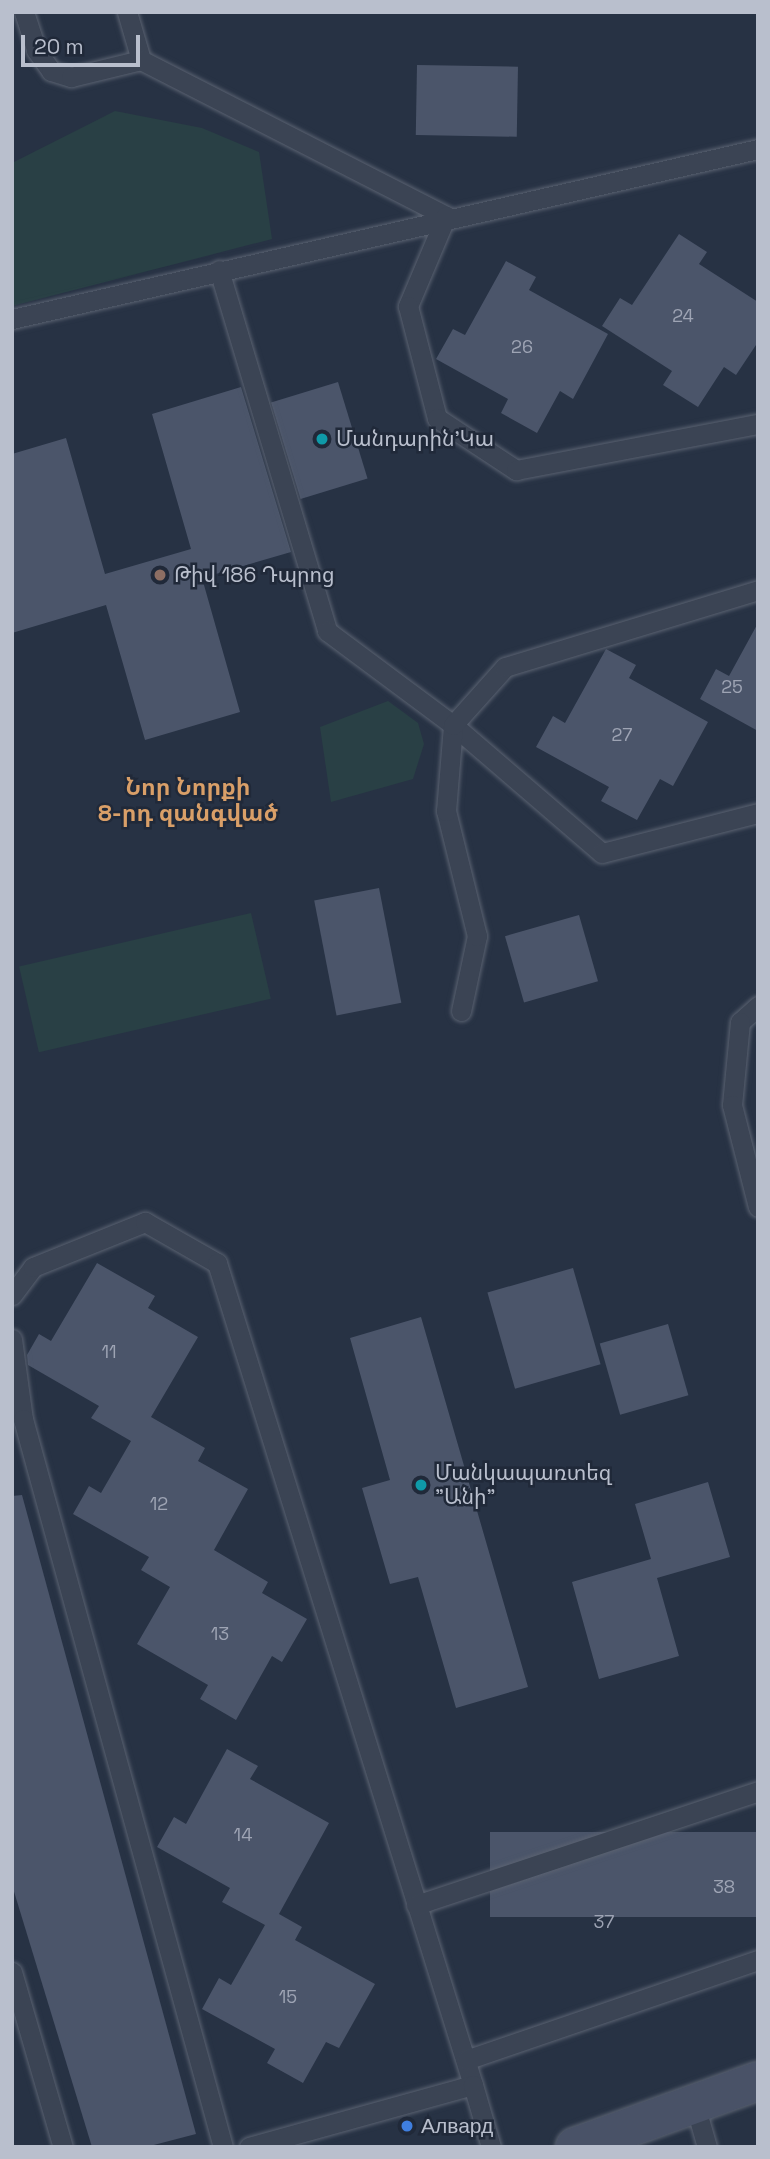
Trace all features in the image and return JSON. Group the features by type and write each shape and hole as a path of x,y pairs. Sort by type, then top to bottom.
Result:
{"main road":[{"path":"575,2147 758,2081"}],"lane":[{"path":"24,12 36,50 51,71 71,77 141,60 446,216"},
{"path":"127,12 141,60"},
{"path":"12,319 446,216 758,149"},
{"path":"446,216 408,306 437,418 516,470 758,424"},
{"path":"219,270 327,631 453,725 602,853 758,813"},
{"path":"461,1011 477,936 446,811 453,725 505,667 758,590"},
{"path":"758,1006 740,1022 732,1105 758,1207"},
{"path":"12,1295 33,1267 145,1222 217,1263 491,2147"},
{"path":"12,1339 23,1419 223,2147"},
{"path":"416,1905 758,1791"},
{"path":"466,2060 758,1960"},
{"path":"12,1972 63,2147"},
{"path":"249,2147 473,2085"},
{"path":"695,2105 707,2147"}],"green space":[{"path":"115,111 202,128 259,152 272,239 12,306 12,163"},
{"path":"388,701 418,723 424,744 413,779 331,802 320,727"},
{"path":"251,913 271,999 39,1052 19,967"}],"building":[{"path":"417,65 518,67 517,137 416,135"},
{"path":"679,234 707,252 699,264 758,302 758,342 736,375 724,367 698,407 663,385 672,371 602,326 620,298 632,305"},
{"path":"506,261 536,277 529,290 608,334 573,399 560,391 537,433 501,413 508,399 436,359 453,329 465,335"},
{"name":"Մանդարին'Կա","path":"338,382 368,479 301,499 271,402"},
{"path":"241,387 291,552 202,578 240,712 145,740 106,605 12,633 12,454 66,438 105,574 191,549 152,414"},
{"path":"758,623 758,731 700,699 716,669 729,676"},
{"path":"606,649 636,665 629,678 708,722 673,786 660,779 637,820 601,801 609,787 536,747 553,716 565,723"},
{"path":"379,888 401,1003 337,1015 314,901"},
{"path":"579,915 598,981 524,1003 505,936"},
{"path":"97,1263 155,1296 148,1308 198,1337 151,1417 205,1448 198,1461 248,1489 214,1550 268,1582 262,1593 307,1619 282,1662 272,1656 236,1720 200,1699 208,1685 137,1644 170,1587 141,1570 149,1557 73,1514 89,1486 101,1493 131,1441 91,1418 99,1406 28,1365 27,1355 39,1334 51,1341"},
{"path":"573,1268 601,1364 515,1389 487,1293"},
{"path":"421,1317 528,1687 456,1708 418,1577 390,1584 362,1488 390,1480 350,1338"},
{"path":"668,1324 688,1395 620,1415 600,1344"},
{"path":"708,1482 730,1557 657,1578 679,1656 599,1679 572,1582 651,1559 635,1504"},
{"path":"22,1495 196,2134 146,2147 92,2147 12,1885 12,1496"},
{"path":"227,1749 258,1766 250,1779 329,1823 279,1914 302,1927 295,1940 375,1984 339,2048 326,2042 303,2083 267,2063 275,2049 202,2009 219,1978 231,1985 265,1925 222,1902 230,1888 157,1847 174,1817 186,1824"},
{"path":"490,1832 758,1832 758,1917 490,1917"}],"place":[{"name":"Մանդարին'Կա","path":"322,439"},
{"name":"Թիվ 186 Դպրոց","path":"160,575"},
{"name":"Մանկապառտեզ \"Անի\"","path":"421,1485"},
{"name":"Алвард","path":"407,2126"}],"district":[{"name":"Նոր Նորքի 8-րդ զանգված","path":"188,800"}]}
